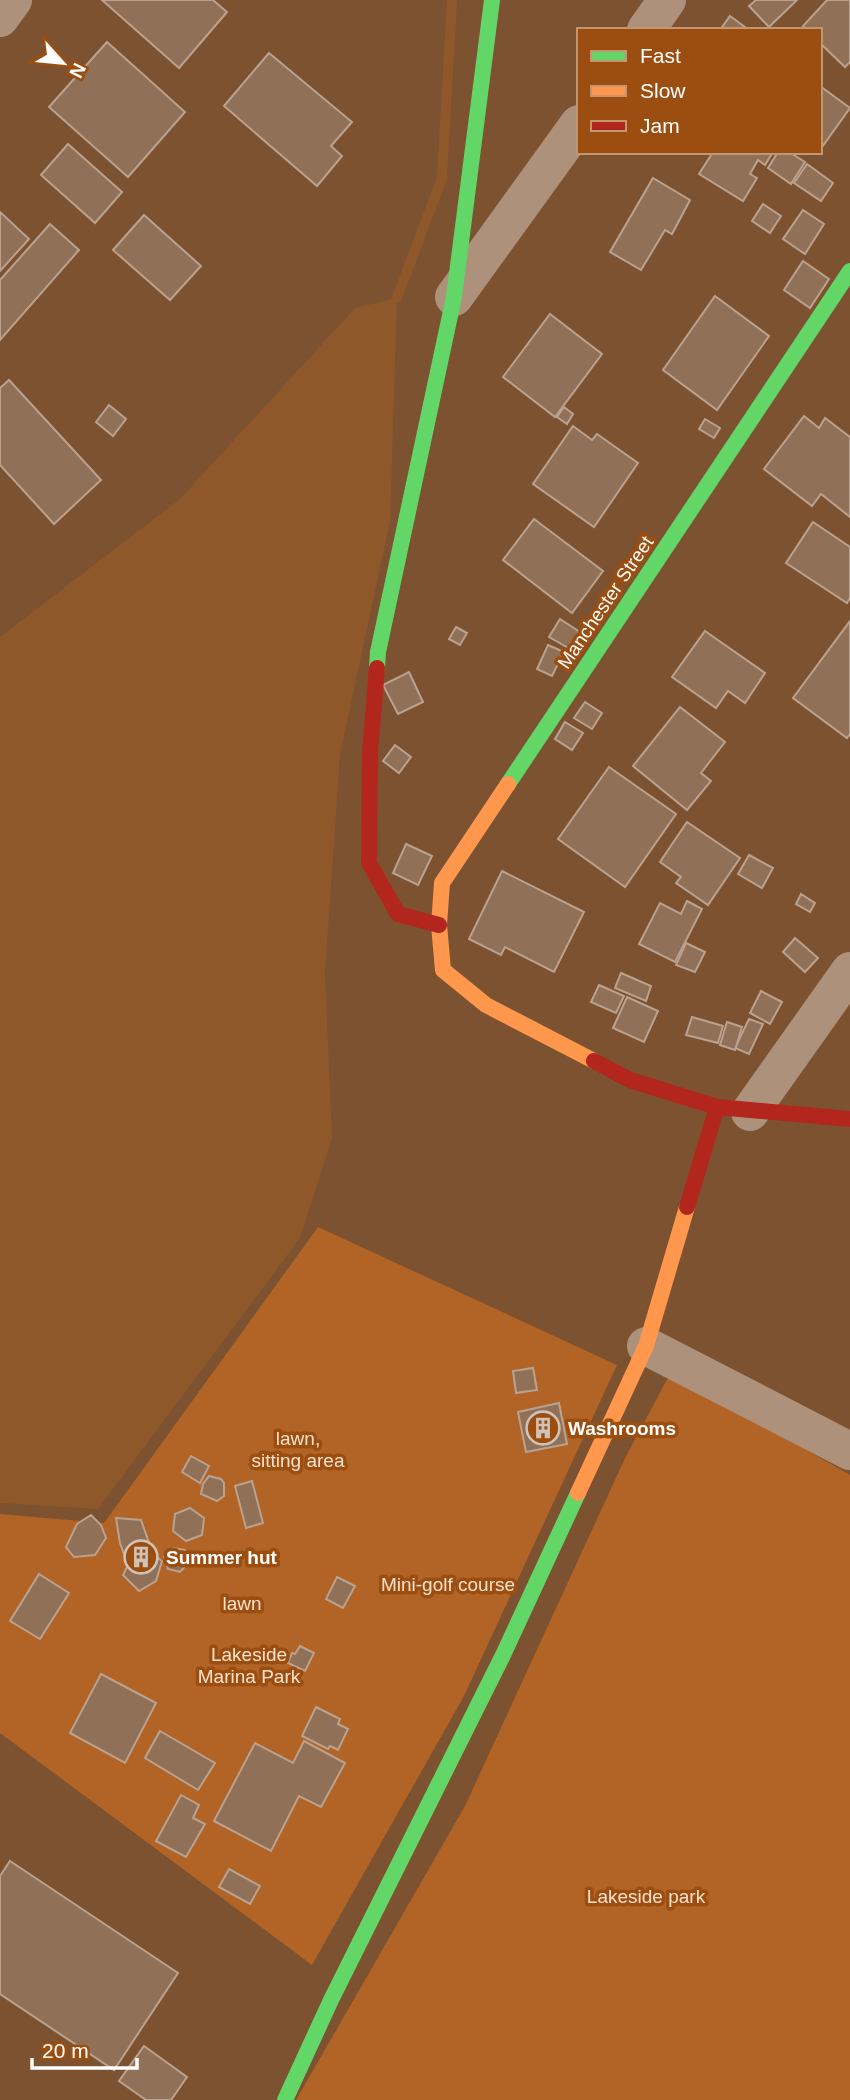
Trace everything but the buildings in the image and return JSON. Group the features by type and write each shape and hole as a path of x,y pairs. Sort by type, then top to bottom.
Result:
{"street":[{"path":"0,18 13,0"},
{"path":"439,925 398,914 369,863 370,752 378,652 454,297 492,0"},
{"path":"647,28 667,0"},
{"path":"454,297 577,127"},
{"name":"Manchester Street","path":"734,1110 630,1080 486,1005 443,970 439,925 442,883 850,271"},
{"path":"285,2100 331,2000 504,1653 646,1346 734,1110 850,971"},
{"path":"734,1110 850,1119"},
{"path":"646,1346 850,1451"}],"green space":[{"name":"Lakeside Marina Park","path":"318,1227 617,1365 464,1696 312,1965 0,1733 0,1514 104,1523"},
{"name":"Lakeside park","path":"671,1372 850,1475 850,2100 296,2100 465,1806 626,1456"}],"shaded area":[{"path":"397,298 390,521 340,754 325,973 332,1138 300,1238 98,1509 0,1503 0,637 180,499 355,308"}],"waterway":[{"path":"397,298 442,178 452,0"}],"traffic: fast":[{"path":"377,668 378,652 454,297 492,0"},
{"path":"508,784 850,271"},
{"path":"285,2100 331,2000 504,1653 578,1493"}],"traffic: slow":[{"path":"508,784 442,883 439,925 443,970 486,1005 594,1061"},
{"path":"578,1493 646,1346 687,1207"}],"traffic: jam":[{"path":"377,668 370,752 369,863 398,914 439,925"},
{"path":"594,1061 630,1080 717,1107 850,1119"},
{"path":"687,1207 717,1107"}],"place":[{"name":"Washrooms","path":"543,1428"},
{"name":"Summer hut","path":"141,1557"}],"park label":[{"name":"lawn, sitting area","path":"298,1449"},
{"name":"Mini-golf course","path":"448,1584"},
{"name":"lawn","path":"242,1603"}]}
